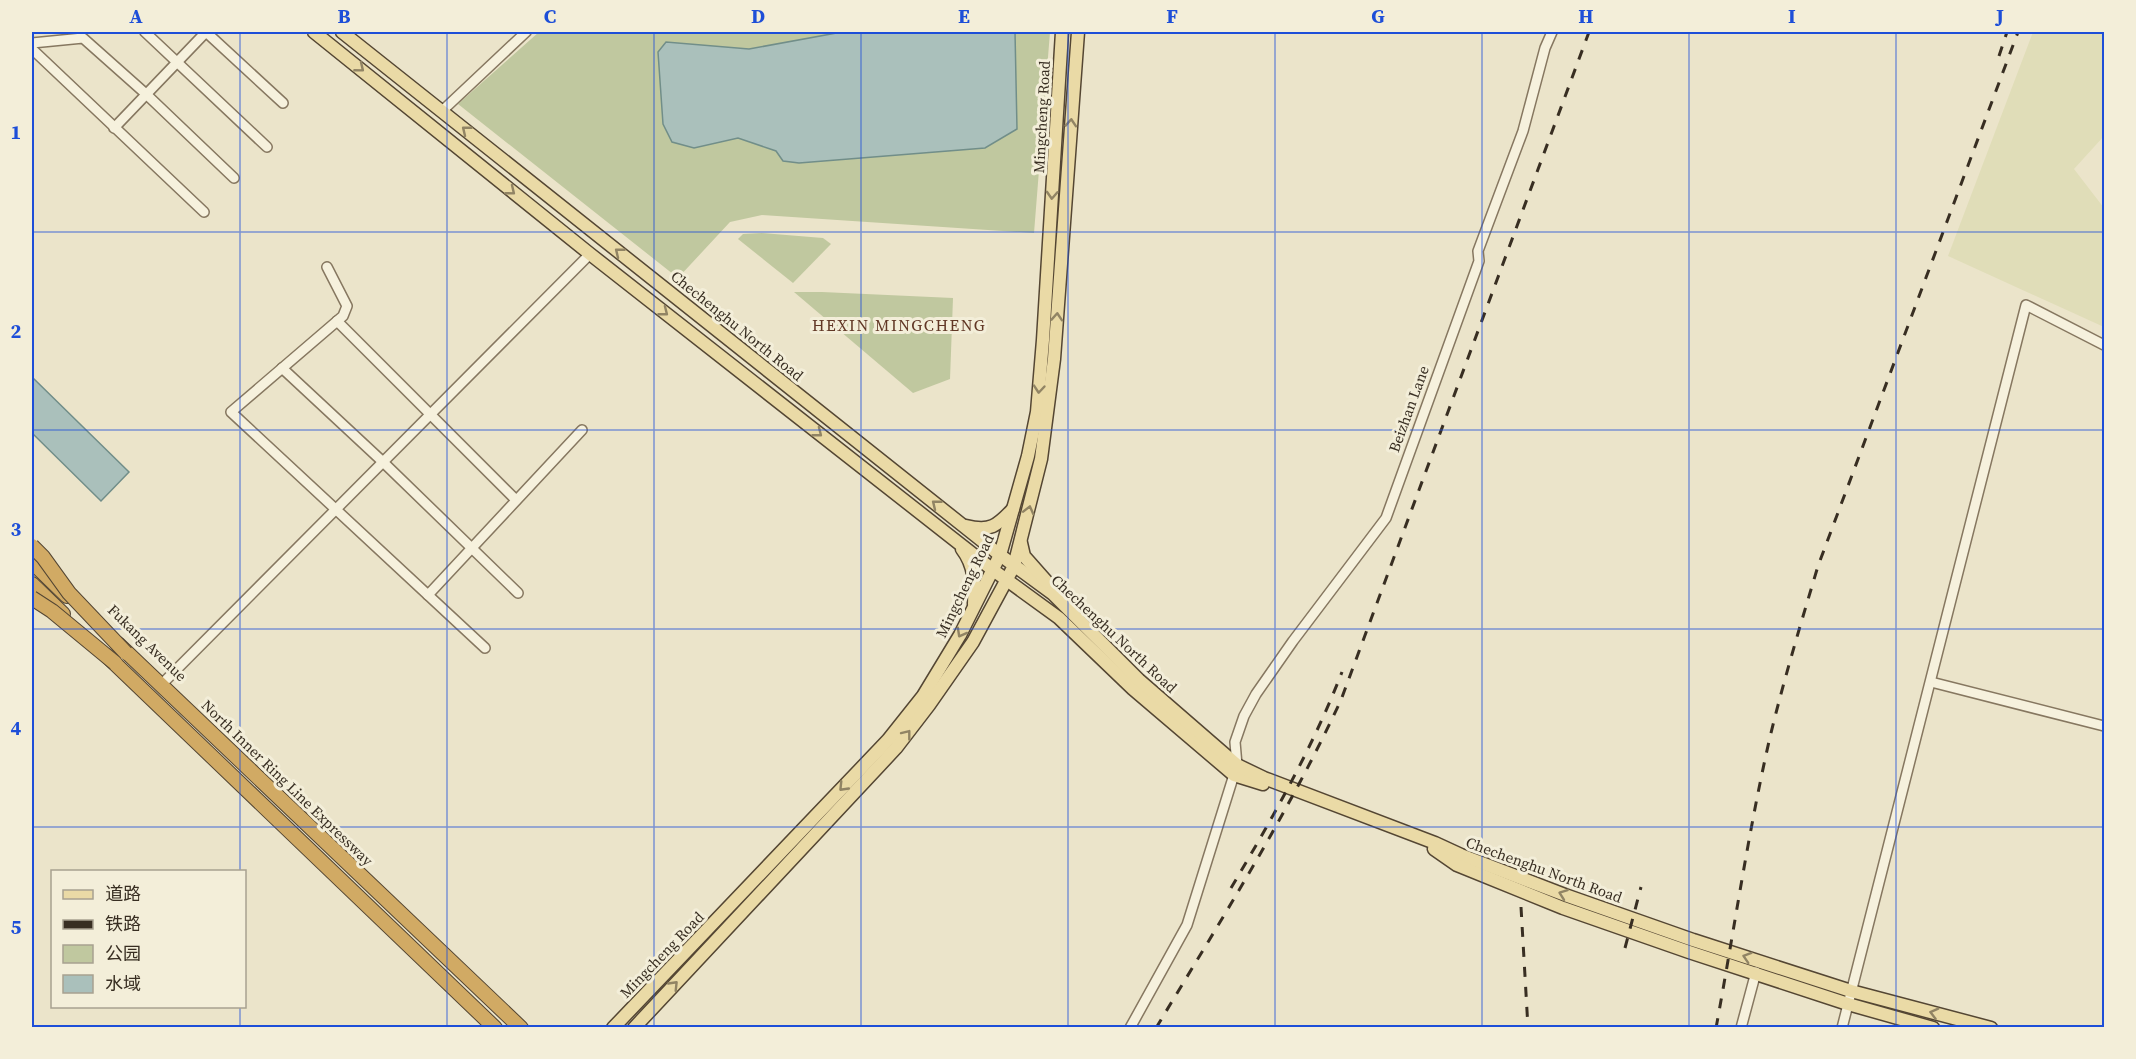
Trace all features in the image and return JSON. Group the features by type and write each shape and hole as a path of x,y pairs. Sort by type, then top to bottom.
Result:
{"highway":[{"path":"32,546 44,557 69,593 126,653"},
{"name":"North Inner Ring Line Expressway","path":"32,562 523,1026"},
{"path":"32,584 495,1028"},
{"path":"32,595 115,663"}],"main road":[{"name":"Chechenghu North Road","path":"314,32 590,254 993,570 1059,618 1133,689 1235,770 1262,783 1434,849 1457,865 1563,908 1848,1004 1933,1028"},
{"name":"Chechenghu North Road","path":"342,32 962,525 1053,594 1139,680 1235,770 1264,777 1565,895 1694,940 1851,991 1990,1028"},
{"name":"Mingcheng Road","path":"613,1028 888,740 923,696 960,635 1000,555 1037,412 1062,32"},
{"name":"Mingcheng Road","path":"634,1028 896,748 930,705 973,642 1008,581 1021,542 1041,459 1054,359 1078,32"},
{"path":"962,525 984,530 1003,521 1014,508"},
{"path":"954,539 968,557 975,579 974,608"},
{"path":"1021,542 1024,556 1033,569 1138,671 1139,680"},
{"name":"Fukang Avenue","path":"32,554 523,1026"},
{"path":"32,595 487,1028"},
{"path":"991,611 1001,600 1015,596 1030,598"}],"street":[{"path":"145,32 267,147"},
{"path":"114,128 206,32 283,103"},
{"path":"441,111 526,32"},
{"name":"Beizhan Lane","path":"1130,1028 1187,925 1235,770 1235,742 1244,716 1256,694 1293,641 1386,518 1479,261 1478,251 1523,131 1545,48 1552,32"},
{"path":"32,43 83,38 234,178"},
{"path":"32,50 204,212"},
{"path":"165,681 590,254"},
{"path":"327,267 347,306 343,316 231,412 485,648"},
{"path":"1842,1028 2026,305 2104,345"},
{"path":"337,321 516,500"},
{"path":"282,368 518,593"},
{"path":"428,595 582,430"},
{"path":"1931,682 2104,726"},
{"path":"1742,1028 1756,972"}],"shaded area":[{"path":"2033,32 2104,32 2104,136 2074,169 2104,208 2104,327 1948,256"}],"green space":[{"path":"539,32 1050,32 1034,233 762,215 730,222 678,278 458,104"},
{"path":"762,233 823,238 831,244 793,283 738,239 743,234"},
{"path":"794,292 953,298 950,379 913,393"}],"water":[{"path":"842,32 1015,32 1017,129 985,148 799,163 783,161 776,151 738,138 694,148 672,142 663,124 658,52 666,42 749,49"},
{"path":"32,377 129,472 101,501 32,433"}],"railway":[{"path":"1156,1028 1276,825 1341,700 1589,32"},
{"path":"1999,56 2007,32"},
{"path":"1716,1028 1762,773 1787,672 1818,566 2018,32"},
{"path":"1231,888 1291,782 1342,672"},
{"path":"1625,948 1641,887"},
{"path":"1521,907 1528,1028"}],"district":[{"name":"HEXIN MINGCHENG","path":"899,325"}]}
